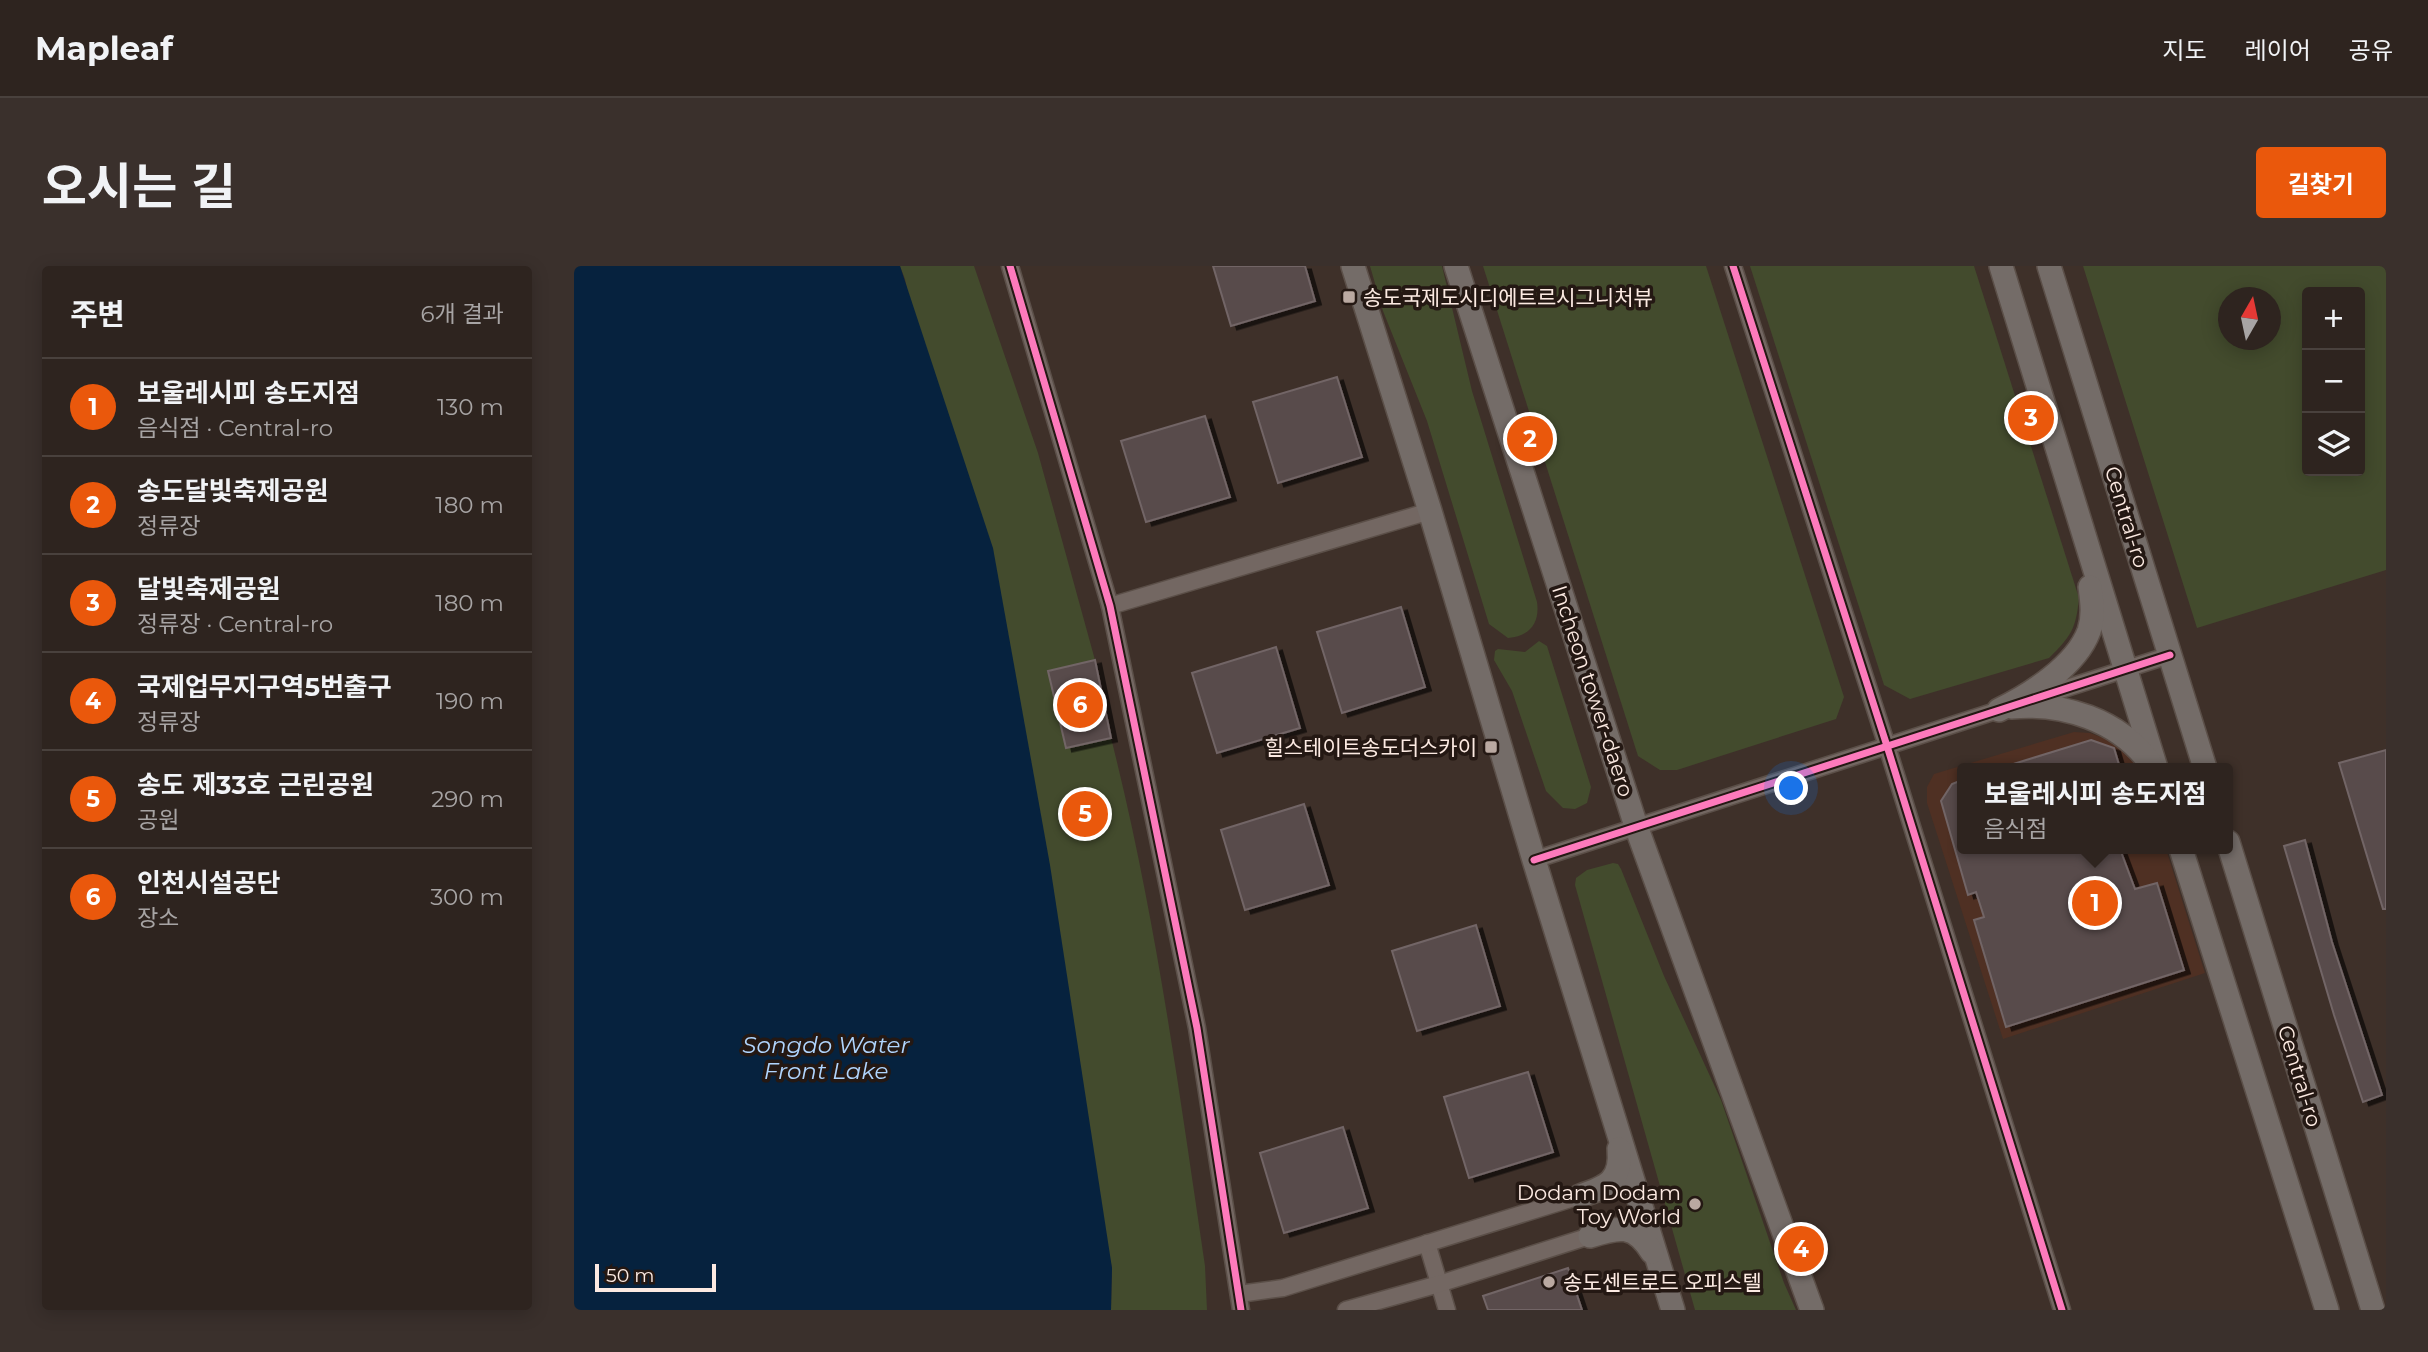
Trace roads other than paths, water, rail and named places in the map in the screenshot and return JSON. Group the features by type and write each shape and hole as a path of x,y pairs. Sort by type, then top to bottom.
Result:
{"main road":[{"path":"1353,266 1673,1310"},
{"name":"Incheon tower-daero","path":"1456,266 1636,826 1812,1310"},
{"path":"2001,266 2153,763"},
{"name":"Central-ro","path":"2049,266 2203,763"},
{"path":"2003,709 2040,687 2068,660 2088,634 2093,610 2088,559 2082,532"},
{"path":"2003,709 2032,706 2052,708 2114,727 2137,747 2150,763"},
{"path":"2183,854 2327,1310"},
{"name":"Central-ro","path":"2232,854 2372,1310"},
{"path":"1580,1196 1603,1189 1613,1181 1619,1169 1620,1158 1617,1132"},
{"path":"1590,1236 1616,1228 1636,1233 1645,1240 1657,1260"}],"street":[{"path":"1010,266 1110,606 1197,1028 1240,1302 1580,1196"},
{"path":"1734,266 2062,1310"},
{"path":"1110,606 1430,511"},
{"path":"1534,860 2170,655"},
{"path":"1346,1310 1439,1284 1590,1236"},
{"path":"1427,1243 1447,1310"}],"water":[{"name":"Songdo Water Front Lake","path":"574,266 900,266 993,548 1050,865 1112,1268 1111,1310 574,1310"}],"place":[{"name":"송도국제도시디에트르시그니처뷰","path":"1349,297"},
{"name":"달빛축제공원","path":"2031,418"},
{"name":"송도달빛축제공원","path":"1530,439"},
{"name":"인천시설공단","path":"1080,705"},
{"name":"힐스테이트송도더스카이","path":"1491,747"},
{"name":"송도 제33호 근린공원","path":"1085,814"},
{"name":"보울레시피 송도지점","path":"2095,903"},
{"name":"Dodam Dodam Toy World","path":"1695,1204"},
{"name":"국제업무지구역5번출구","path":"1801,1249"},
{"name":"송도센트로드 오피스텔","path":"1549,1282"}]}
